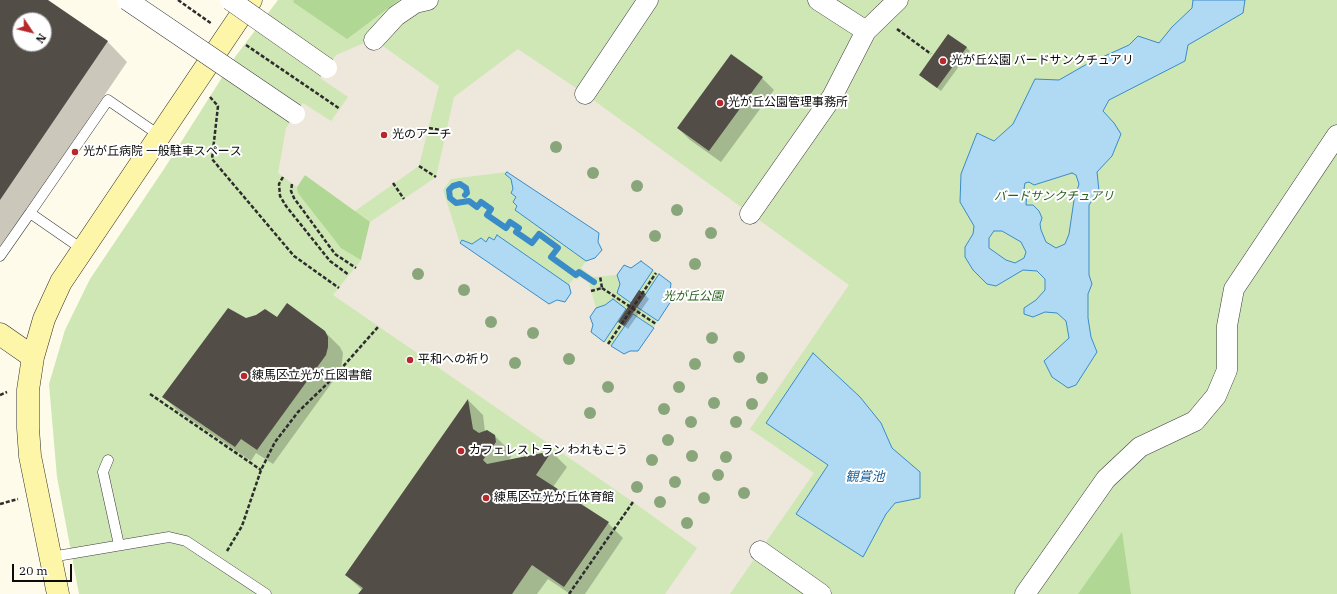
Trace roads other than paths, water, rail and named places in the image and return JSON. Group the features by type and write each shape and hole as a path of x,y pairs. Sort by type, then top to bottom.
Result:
{"street":[{"path":"127,0 295,114"},
{"path":"230,0 327,68"},
{"path":"58,594 30,456 28,428 28,390 33,357 44,319 50,303 61,282 82,249 197,81 222,30 251,0"},
{"path":"374,40 396,16 415,3 428,0"},
{"path":"585,94 648,0"},
{"path":"818,0 866,30"},
{"path":"750,214 832,97 866,30 898,0"},
{"path":"1025,594 1106,480 1140,447 1195,421 1216,396 1227,370 1227,326 1234,289 1337,134"},
{"path":"0,334 33,357"},
{"path":"760,551 822,594"}],"lane":[{"path":"0,256 108,100 159,135"},
{"path":"30,213 82,249"},
{"path":"108,460 103,472 119,545"},
{"path":"51,558 169,537 186,542 266,594"}],"water":[{"path":"1193,0 1245,0 1243,13 1188,45 1185,61 1109,100 1103,111 1114,123 1121,134 1112,156 1097,172 1099,191 1089,205 1089,275 1092,284 1088,294 1088,318 1091,337 1097,352 1076,385 1068,388 1052,377 1044,361 1069,338 1066,321 1057,313 1045,312 1033,317 1024,314 1024,308 1036,300 1045,290 1045,279 1037,271 1023,270 996,286 987,284 973,270 965,257 965,247 973,234 974,226 960,202 961,174 977,133 994,141 1013,124 1035,79 1059,80 1087,64 1129,45 1138,36 1159,43 1172,27 1192,8","holes":["1072,173 1076,175 1079,184 1074,200 1069,234 1065,244 1056,248 1046,242 1041,230 1040,224 1042,218 1039,211 1033,205 1026,205 1027,193 1024,189 1025,183 1029,182 1034,185","994,231 1002,231 1021,242 1026,252 1024,258 1015,263 1006,260 989,248 989,238"]},
{"path":"507,172 599,233 598,242 602,250 595,258 586,261 515,210 517,206 513,202 516,197 511,193 513,189 511,179 505,174"},
{"path":"497,235 569,285 571,293 565,302 557,300 549,304 460,243 462,240 472,244 481,238 486,242 489,237 494,240"},
{"path":"641,261 653,270 631,303 617,293 620,284 617,275 624,265 631,268"},
{"path":"659,274 671,283 670,292 673,298 658,321 637,307"},
{"path":"613,299 626,309 604,342 591,332 593,325 590,317 596,308 605,305"},
{"path":"633,314 654,328 638,351 630,351 624,354 611,346"},
{"name":"観賞池","path":"813,353 860,397 881,423 892,448 920,472 920,498 895,503 886,514 863,557 796,514 828,465 766,423"}],"waterway":[{"path":"465,195 467,193 466,188 460,184 453,186 449,190 450,198 456,203 469,201 477,207 481,202 491,209 487,215 506,228 510,222 519,228 516,232 532,243 539,234 558,248 551,257 576,275 579,272 594,282"}],"place":[{"name":"光が丘公園 バードサンクチュアリ","path":"943,61"},
{"name":"光が丘公園管理事務所","path":"720,103"},
{"name":"光のアーチ","path":"384,135"},
{"name":"光が丘病院 一般駐車スペース","path":"75,152"},
{"name":"平和への祈り","path":"410,360"},
{"name":"練馬区立光が丘図書館","path":"244,376"},
{"name":"カフェレストラン われもこう","path":"461,451"},
{"name":"練馬区立光が丘体育館","path":"486,498"}],"park label":[{"name":"バードサンクチュアリ","path":"1054,197"},
{"name":"光が丘公園","path":"693,297"}]}
